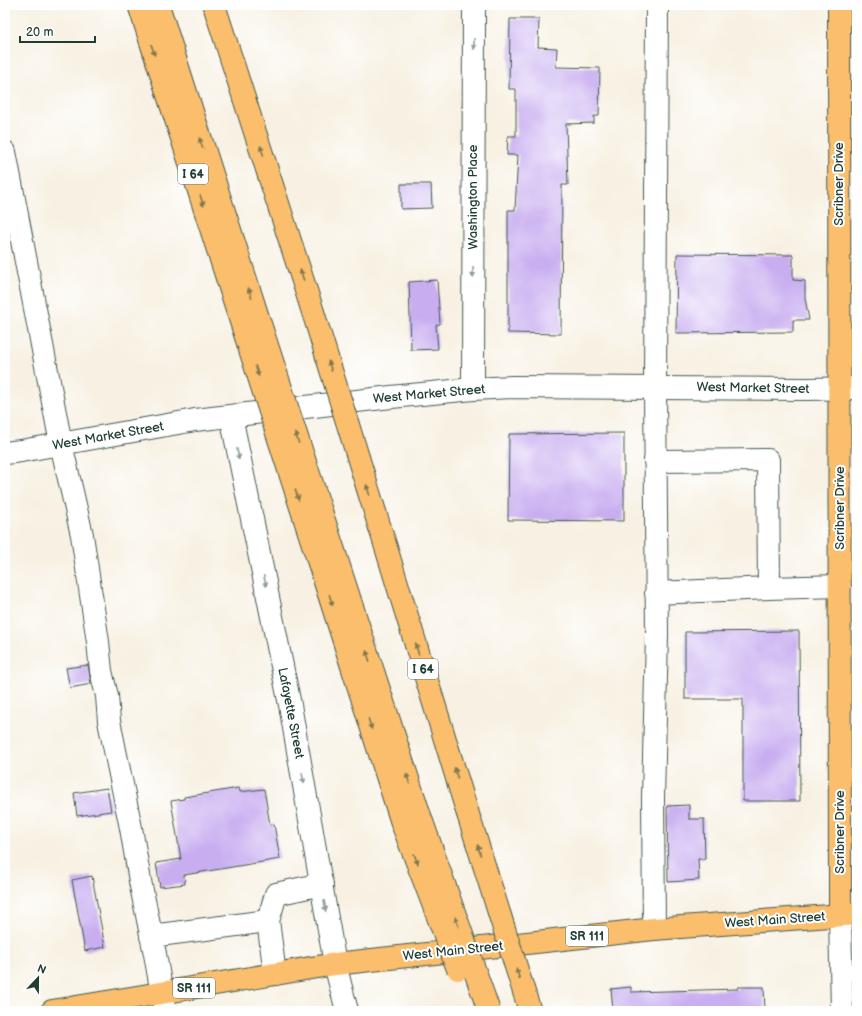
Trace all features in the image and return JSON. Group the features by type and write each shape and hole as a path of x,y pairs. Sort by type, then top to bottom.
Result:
{"main road":[{"name":"I 64","path":"214,5 313,312 530,1011"},
{"name":"Scribner Drive","path":"839,5 848,388 840,586 848,915"},
{"name":"I 64","path":"149,8 473,1011"},
{"path":"411,820 488,1011"},
{"name":"West Main Street","path":"52,1011 163,1002 275,974 336,964 654,929 848,915"}],"street":[{"name":"Washington Place","path":"473,389 474,5"},
{"path":"654,929 653,791 656,636 655,387 657,5"},
{"path":"5,152 61,444 82,535 101,671 107,696 109,721 131,828 163,1002"},
{"name":"West Market Street","path":"5,453 195,420 473,389 512,387 848,388"},
{"name":"Lafayette Street","path":"231,416 290,705 336,964 347,1011"},
{"path":"655,461 768,460 769,588"},
{"path":"656,593 840,586"},
{"path":"275,974 268,921 276,894 322,884"},
{"name":"Scribner Drive","path":"842,1011 848,915"},
{"path":"151,936 268,921"}],"building":[{"path":"510,19 539,19 538,47 557,48 556,67 600,68 599,116 594,116 594,123 566,124 568,185 562,185 561,334 508,333 508,210 515,210 518,155 507,155 508,136 516,136 516,89 509,89"},
{"path":"401,184 431,184 432,208 401,209"},
{"path":"677,254 793,255 793,280 805,281 805,298 809,320 793,320 793,332 676,333"},
{"path":"437,280 440,324 436,325 438,349 411,350 409,282"},
{"path":"624,433 624,521 508,520 509,434"},
{"path":"799,631 800,801 743,801 743,699 685,699 685,632"},
{"path":"88,665 91,684 70,688 66,668"},
{"path":"107,788 111,811 77,816 74,793"},
{"path":"239,788 240,792 264,789 270,825 274,824 280,859 184,875 185,884 160,887 156,863 181,859 171,801 184,799 184,797"},
{"path":"689,805 689,819 704,819 705,859 698,859 699,880 668,882 667,806"},
{"path":"92,876 105,947 85,951 72,880"},
{"path":"631,987 631,992 764,987 765,1011 613,1011 611,989"}]}
